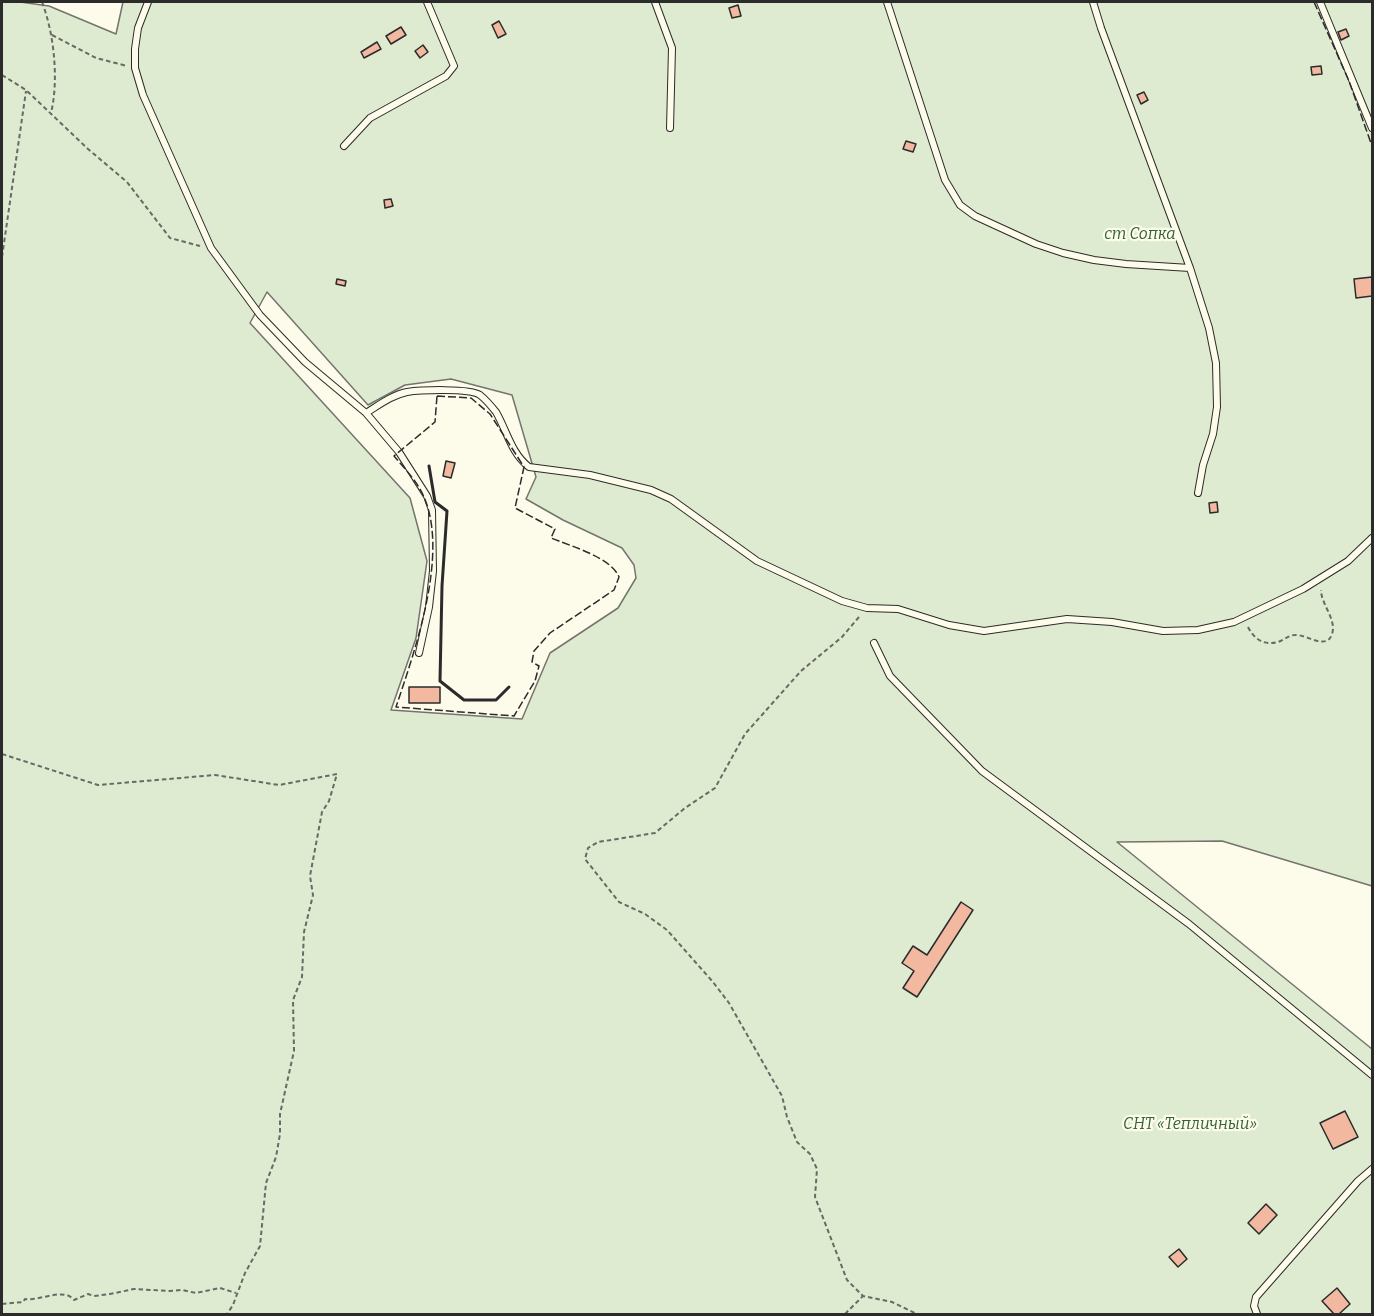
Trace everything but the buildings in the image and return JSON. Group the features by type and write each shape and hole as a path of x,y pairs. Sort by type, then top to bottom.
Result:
{"lane":[{"path":"148,2 138,28 135,68 143,95 211,248 260,315 305,362 366,413 399,452 427,496 432,510 433,571 429,608 419,653"},
{"path":"344,146 370,118 446,76 454,66 427,2"},
{"path":"655,2 672,48 670,128"},
{"path":"887,2 945,180 960,205 989,223 1063,254 1126,264 1190,268"},
{"path":"1093,2 1190,268 1209,328 1216,363 1217,407 1214,434 1203,465 1198,493"},
{"path":"1320,2 1372,128"},
{"path":"366,413 406,392 454,390 478,394 495,410 514,450 521,461 529,467 590,476 651,490 671,500 757,561 842,601 867,608 898,609 949,625 984,631 1067,619 1112,621 1162,631 1198,630 1242,619 1303,589 1348,561 1372,538"},
{"path":"874,643 890,676 982,771 1189,924 1372,1075"},
{"path":"1257,1314 1254,1306 1256,1297 1358,1181 1372,1169"}],"path":[{"path":"42,2 51,34 54,90 51,113"},
{"path":"51,34 96,58 135,68"},
{"path":"2,75 26,90 126,182 170,238 211,248"},
{"path":"2,257 26,90"},
{"path":"1242,619 1252,635 1268,644 1295,635 1323,642 1329,639 1333,633 1332,625 1321,595 1320,578"},
{"path":"867,608 842,638 801,671 745,734 714,788 655,833 598,842 588,848 585,859 619,902 645,914 668,930 729,1004 782,1096 797,1142 810,1154 817,1169 815,1197 847,1280 864,1296 892,1302 917,1314"},
{"path":"2,754 98,785 215,775 279,785 337,774 329,801 322,812 310,876 313,895 304,932 303,970 293,1000 294,1051 280,1114 280,1134 276,1157 266,1183 261,1246 227,1314"},
{"path":"2,1304 23,1302 26,1299 37,1299 49,1294 70,1296 74,1300 88,1294 94,1296 134,1289 182,1290 196,1293 219,1288 236,1293"},
{"path":"845,1314 864,1296"}],"green space":[{"path":"2,2 49,6 116,34 123,2 1372,2 1372,886 1222,841 1117,842 1372,1049 1372,1314 2,1314","holes":["267,292 368,405 405,385 451,379 512,395 536,477 526,499 563,520 622,548 634,565 636,578 618,608 550,653 522,719 391,710 416,638 427,561 410,498 250,323"]}],"fence":[{"path":"1314,2 1349,81 1372,146"},
{"path":"437,396 471,398 490,414 524,467 515,508 555,529 551,538 599,558 615,570 619,577 614,590 550,633 534,651 532,662 539,666 535,681 514,716 396,707 420,631 431,574 433,546 431,520 424,497 414,480 394,456 435,422 437,396"}],"wall":[{"path":"429,466 435,502 447,511 442,586 440,681 464,700 496,700 509,687"}],"park label":[{"name":"ст Сопка","path":"1140,235"},
{"name":"СНТ «Тепличный»","path":"1190,1125"}]}
